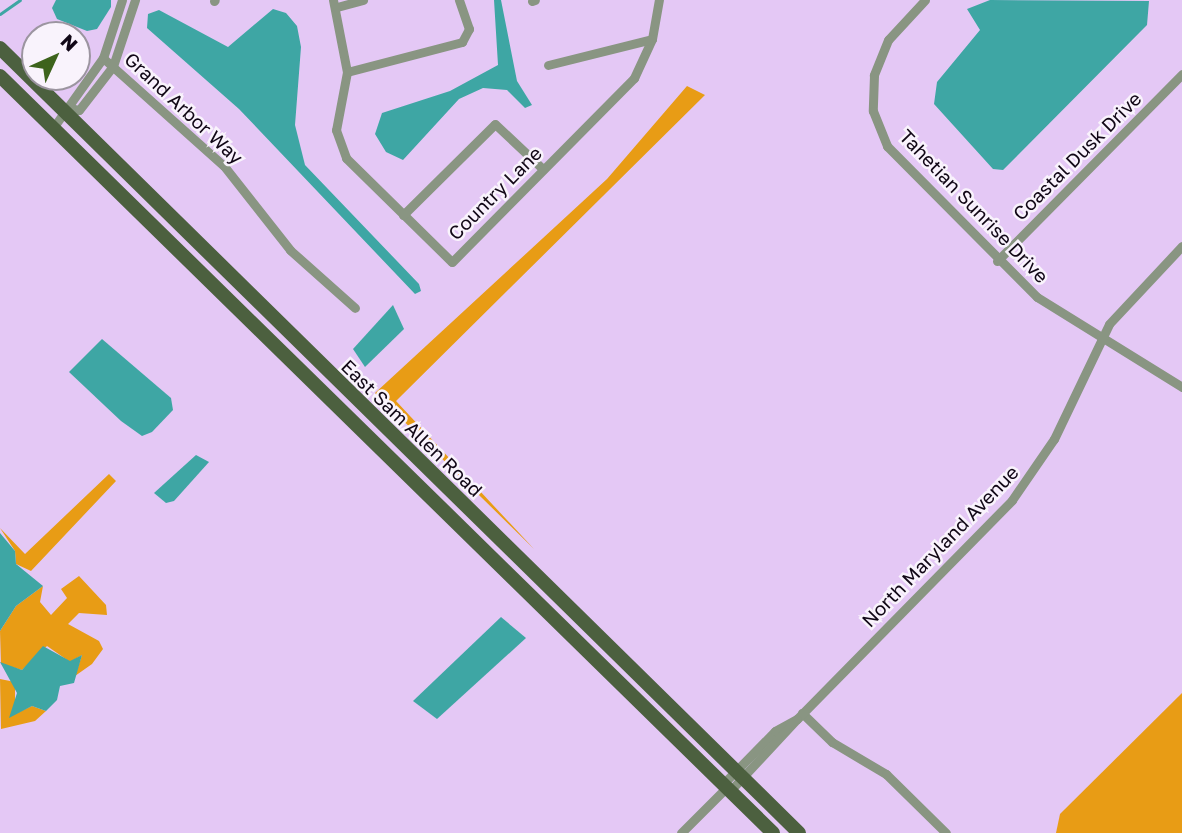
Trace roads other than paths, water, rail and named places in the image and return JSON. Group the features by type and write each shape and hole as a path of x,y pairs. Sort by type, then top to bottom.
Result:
{"main road":[{"name":"East Sam Allen Road","path":"0,48 68,111 799,833"},
{"path":"0,76 773,833"}],"street":[{"path":"122,0 123,17"},
{"path":"68,111 79,110 113,66 123,17 135,0"},
{"path":"335,3 363,0"},
{"path":"347,72 462,42 469,29 460,0"},
{"name":"Country Lane","path":"335,3 347,72 336,131 346,158 452,262 634,78 652,39 659,0"},
{"name":"Tahetian Sunrise Drive","path":"926,0 896,29 879,58 873,111 892,152 997,261 1037,297 1182,387"},
{"path":"91,74 118,34"},
{"path":"548,65 652,39"},
{"name":"Grand Arbor Way","path":"103,58 176,129 224,166 290,250 355,308"},
{"name":"Coastal Dusk Drive","path":"997,261 1182,74"},
{"path":"91,82 97,87"},
{"path":"52,128 68,111 69,100 77,91"},
{"path":"403,215 495,124 543,169"},
{"name":"North Maryland Avenue","path":"681,833 740,774 775,731 799,716 1030,479 1101,338 1126,302 1182,246"},
{"path":"799,716 832,742 887,774 946,833"}],"waterway":[{"path":"0,14 20,0"}]}
